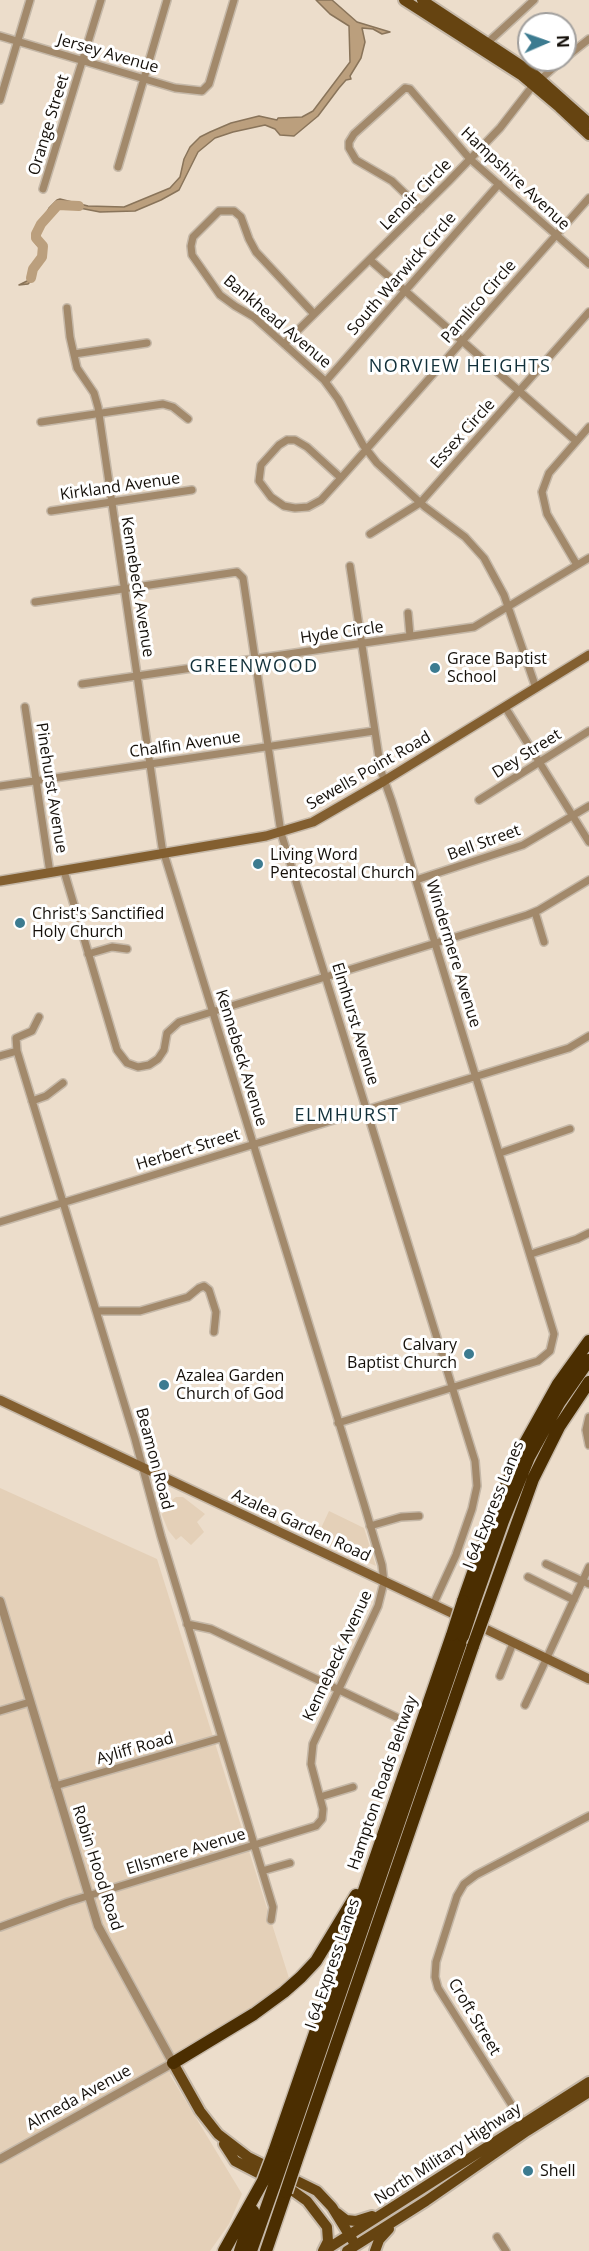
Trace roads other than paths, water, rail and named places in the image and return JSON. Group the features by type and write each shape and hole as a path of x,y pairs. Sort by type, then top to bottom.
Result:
{"highway":[{"name":"Hampton Roads Beltway","path":"279,2154 381,1843 468,1604 495,1510 523,1445 558,1384 589,1341"},
{"name":"I 64 Express Lanes","path":"468,1604 529,1457 559,1403 589,1360"},
{"path":"266,2251 473,1646 533,1479 559,1427 589,1382"},
{"name":"I 64 Express Lanes","path":"252,2251 268,2184 457,1636"},
{"path":"173,2063 262,2009 301,1977 316,1961 354,1900 368,1862 381,1843"},
{"path":"224,2251 268,2184"},
{"path":"240,2251 268,2184"}],"main road":[{"path":"404,0 429,5 537,82 589,123"},
{"path":"537,82 589,135"},
{"name":"Sewells Point Road","path":"0,881 281,832 331,812 589,655"},
{"name":"Azalea Garden Road","path":"0,1400 589,1678"},
{"name":"Robin Hood Road","path":"173,2063 204,2118 218,2134 248,2157 317,2191 336,2212 352,2250"},
{"name":"North Military Highway","path":"324,2251 589,2082"},
{"name":"North Military Highway","path":"352,2250 527,2131 589,2092"},
{"path":"218,2134 235,2161 293,2191 307,2201 328,2231 328,2241 324,2251"},
{"name":"Robin Hood Road","path":"299,2184 346,2238"},
{"path":"336,2212 346,2220 358,2221 397,2205"},
{"path":"375,2251 382,2237 403,2216"}],"street":[{"path":"0,100 30,0"},
{"name":"Orange Street","path":"43,189 101,0"},
{"path":"118,167 167,0"},
{"name":"Jersey Avenue","path":"0,36 196,92 207,87 234,0"},
{"path":"484,45 534,0"},
{"name":"Lenoir Circle","path":"577,49 589,39"},
{"name":"Lenoir Circle","path":"284,344 470,159 500,128 537,82 549,72"},
{"name":"Hampshire Avenue","path":"421,209 392,181 353,157 349,142 354,134 405,88 410,89 470,159 589,264"},
{"name":"South Warwick Circle","path":"326,381 498,184"},
{"name":"Pamlico Circle","path":"341,478 307,447 291,440 279,445 261,465 258,475 261,485 271,497 284,506 308,507 321,500 341,478 366,450 589,198"},
{"name":"Bankhead Avenue","path":"314,314 256,252 241,218 234,211 219,211 196,233 191,242 191,250 214,288 227,302 254,317 326,381 339,399 366,450 420,503 475,547 492,570 508,606 536,688"},
{"path":"370,260 576,441"},
{"name":"Kennebeck Avenue","path":"67,308 74,354 80,375 94,393 99,414 164,853 382,1565 384,1582 378,1606 315,1736 311,1751 311,1764 320,1797"},
{"name":"Essex Circle","path":"370,534 420,503 589,312"},
{"path":"74,354 147,343"},
{"path":"41,422 163,404 172,407 188,419"},
{"path":"577,565 546,514 542,500 543,487 549,473 589,426"},
{"name":"Kirkland Avenue","path":"51,511 192,490"},
{"name":"Hyde Circle","path":"82,684 474,627 589,558"},
{"name":"Windermere Avenue","path":"339,1423 535,1362 550,1351 554,1340 554,1329 384,781 374,731 350,566"},
{"name":"Elmhurst Avenue","path":"124,589 237,572 243,579 281,832 475,1461 477,1486 472,1509 456,1555 433,1605"},
{"path":"35,602 124,589"},
{"path":"408,614 410,636"},
{"name":"Pinehurst Avenue","path":"25,707 50,873"},
{"path":"505,707 589,842"},
{"name":"Chalfin Avenue","path":"0,786 374,731"},
{"name":"Dey Street","path":"479,800 589,731"},
{"name":"Bell Street","path":"416,880 509,852 589,806"},
{"path":"64,871 119,1055 133,1065 144,1066 158,1059 164,1050 167,1033 174,1024 535,912 589,880"},
{"path":"535,912 544,942"},
{"path":"88,954 112,947 127,949"},
{"path":"0,1056 16,1051 16,1038 32,1031 39,1017"},
{"name":"Herbert Street","path":"0,1222 569,1048 589,1036"},
{"name":"Beamon Road","path":"16,1051 97,1311 187,1624 273,1907 271,1920"},
{"path":"32,1101 46,1096 63,1083"},
{"path":"500,1153 570,1129"},
{"path":"531,1254 589,1233"},
{"path":"97,1311 140,1311 188,1297 204,1286 208,1290 216,1312 214,1332"},
{"path":"589,1416 586,1430 589,1445"},
{"path":"370,1526 401,1517 419,1516"},
{"path":"546,1564 586,1583"},
{"path":"525,1705 574,1600 586,1583 589,1567"},
{"path":"528,1577 574,1600"},
{"name":"Robin Hood Road","path":"0,1601 88,1896 105,1939 173,2063"},
{"path":"187,1624 211,1629 396,1717"},
{"path":"500,1676 513,1643"},
{"path":"0,1711 30,1702"},
{"name":"Ayliff Road","path":"56,1786 221,1738"},
{"path":"320,1797 353,1787"},
{"name":"Ellsmere Avenue","path":"0,1927 88,1896 316,1826 323,1814 320,1797"},
{"name":"Croft Street","path":"523,2123 438,1988 435,1977 436,1962 457,1896 464,1884 476,1875 589,1816"},
{"path":"262,1871 290,1863"},
{"name":"Almeda Avenue","path":"0,2160 173,2063"},
{"path":"497,2237 506,2251"}],"waterway":[{"path":"31,278 33,269 42,257 43,246 36,238 41,224 58,205 79,206"}],"place":[{"name":"Grace Baptist School","path":"435,668"},
{"name":"Living Word Pentecostal Church","path":"258,864"},
{"name":"Christ's Sanctified Holy Church","path":"20,923"},
{"name":"Calvary Baptist Church","path":"469,1354"},
{"name":"Azalea Garden Church of God","path":"164,1385"},
{"name":"Shell","path":"528,2171"}],"district":[{"name":"NORVIEW HEIGHTS","path":"460,367"},
{"name":"GREENWOOD","path":"254,667"},
{"name":"ELMHURST","path":"347,1116"}]}
